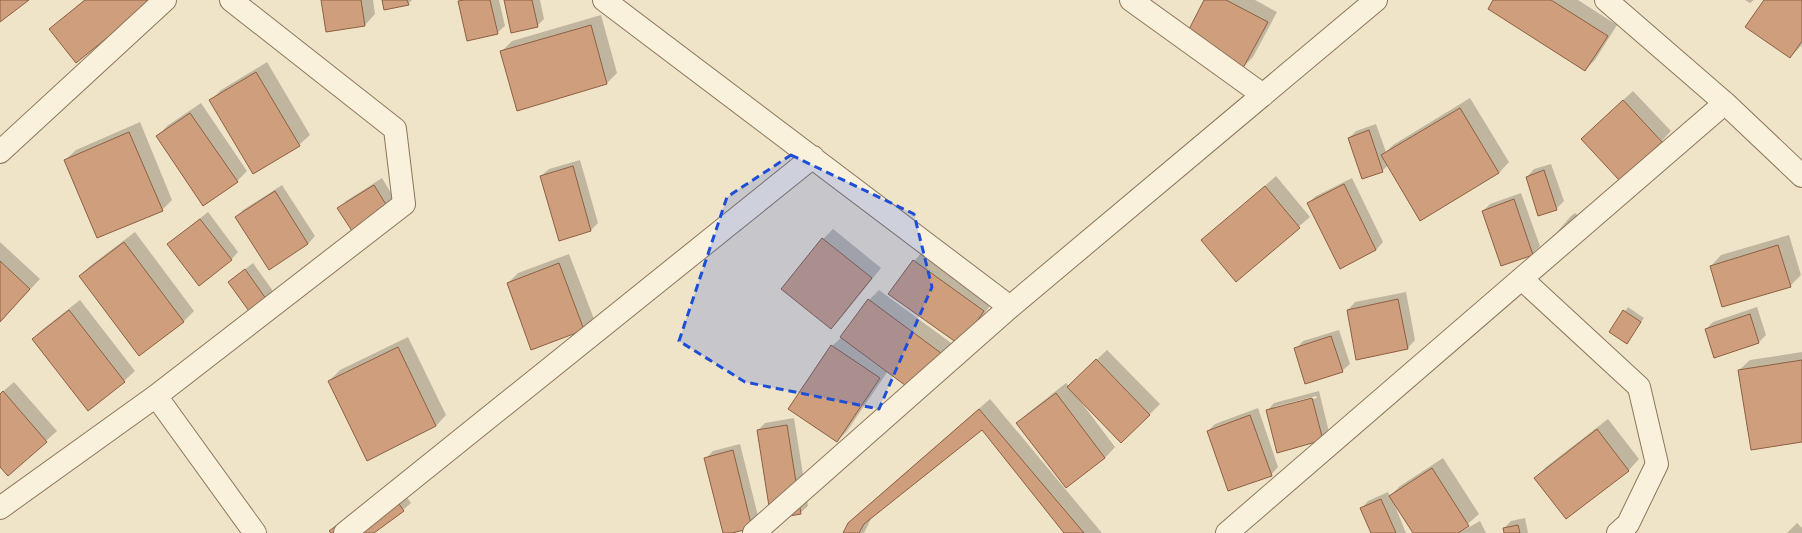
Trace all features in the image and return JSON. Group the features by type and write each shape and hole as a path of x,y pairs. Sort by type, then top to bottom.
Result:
{"street":[{"path":"0,152 166,0"},
{"path":"0,508 156,396 404,204 395,129 231,0"},
{"path":"604,0 1010,307"},
{"path":"1131,0 1263,95"},
{"path":"764,530 1010,307 1376,0"},
{"path":"1606,0 1726,103 1802,176"},
{"path":"1227,533 1726,103"},
{"path":"345,533 813,157"},
{"path":"1522,279 1639,387 1657,464 1628,524 1618,533"},
{"path":"156,396 255,533"}],"highlighted area":[{"path":"791,155 914,214 932,287 879,409 745,382 679,341 727,197"}],"building":[{"path":"0,0 29,0 0,22"},
{"path":"85,0 149,0 151,2 76,63 49,29"},
{"path":"321,0 361,0 365,26 326,32"},
{"path":"382,0 407,0 409,5 384,10"},
{"path":"490,0 498,34 467,41 458,1"},
{"path":"504,0 532,0 538,27 511,33"},
{"path":"1204,0 1226,0 1268,22 1243,68 1185,37"},
{"path":"1493,0 1551,0 1608,36 1585,71 1488,9"},
{"path":"1764,0 1802,0 1802,41 1790,58 1745,27"},
{"path":"591,25 607,84 517,111 500,51"},
{"path":"256,72 300,146 253,174 209,100"},
{"path":"1623,100 1662,142 1620,181 1581,139"},
{"path":"1460,108 1499,173 1420,221 1381,155"},
{"path":"190,113 238,182 203,206 156,136"},
{"path":"1369,130 1383,172 1362,179 1348,138"},
{"path":"129,132 163,211 97,238 64,160"},
{"path":"573,166 591,231 559,241 540,176"},
{"path":"1544,170 1557,210 1538,216 1526,177"},
{"path":"1344,184 1376,250 1340,269 1307,203"},
{"path":"374,185 390,211 354,234 337,208"},
{"path":"1265,186 1300,228 1236,282 1201,240"},
{"path":"275,191 308,244 269,270 235,217"},
{"path":"1514,199 1533,255 1501,266 1482,211"},
{"path":"200,219 232,260 199,286 167,244"},
{"path":"822,238 872,278 831,329 781,289"},
{"path":"124,242 184,322 139,356 79,276"},
{"path":"1778,245 1791,287 1722,307 1710,266"},
{"path":"913,260 984,311 960,345 888,294"},
{"path":"0,261 30,289 0,322"},
{"path":"559,263 584,330 531,350 507,283"},
{"path":"245,269 271,306 254,318 228,282"},
{"path":"868,299 949,359 921,397 840,337"},
{"path":"1398,299 1408,349 1356,360 1347,310"},
{"path":"69,310 125,382 88,411 32,339"},
{"path":"1623,310 1641,322 1627,344 1609,332"},
{"path":"1750,314 1759,343 1714,358 1705,329"},
{"path":"1331,336 1343,372 1305,384 1294,348"},
{"path":"831,345 880,378 837,442 788,409"},
{"path":"398,347 436,426 367,461 328,381"},
{"path":"1096,359 1150,415 1121,443 1067,387"},
{"path":"1802,360 1802,442 1751,450 1738,370"},
{"path":"3,391 47,442 8,476 0,467 0,394"},
{"path":"1056,393 1105,458 1066,488 1016,423"},
{"path":"1312,398 1323,440 1277,453 1266,410"},
{"path":"979,409 1084,533 1064,533 982,430 864,524 859,533 843,533 848,523"},
{"path":"1250,415 1272,476 1228,491 1207,431"},
{"path":"787,425 801,514 771,519 757,430"},
{"path":"1597,429 1629,471 1566,519 1534,478"},
{"path":"733,450 752,528 732,533 723,533 704,458"},
{"path":"1432,468 1469,526 1458,533 1413,533 1389,496"},
{"path":"388,488 404,511 374,533 331,533 329,531"},
{"path":"1381,499 1396,533 1371,533 1360,508"},
{"path":"1518,525 1520,533 1504,533 1503,528"}]}
